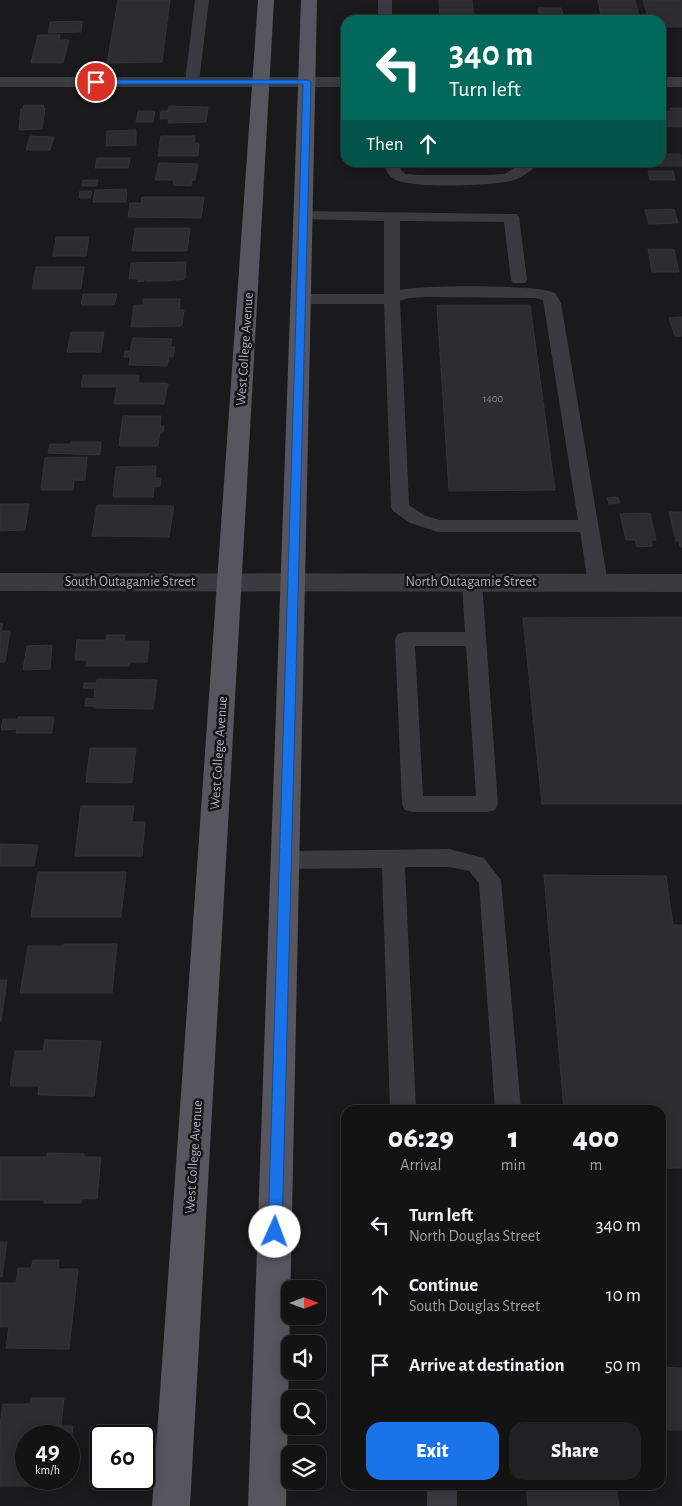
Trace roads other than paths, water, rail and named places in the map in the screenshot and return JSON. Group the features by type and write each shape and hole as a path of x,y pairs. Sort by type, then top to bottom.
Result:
{"main road":[{"name":"West College Avenue","path":"171,1506 266,0"},
{"path":"268,1506 309,0"}],"street":[{"path":"0,82 341,82"},
{"path":"666,82 682,82"},
{"name":"South Outagamie Street","path":"0,582 260,582"},
{"name":"North Outagamie Street","path":"260,582 682,583"}],"lane":[{"path":"192,82 202,0"},
{"path":"384,0 386,15"},
{"path":"392,167 393,171 402,178 468,180 514,176 526,167"},
{"path":"304,216 511,217 519,280"},
{"path":"392,217 392,300 400,507 417,519 438,526 589,526"},
{"path":"301,299 392,300 406,294 427,292 537,293 549,296 553,303 598,583"},
{"path":"472,582 476,639 487,804 413,804 405,639 476,639"},
{"path":"286,860 449,858 476,864 490,880 508,1105"},
{"path":"393,859 404,1105"},
{"path":"442,1490 442,1506"}]}
